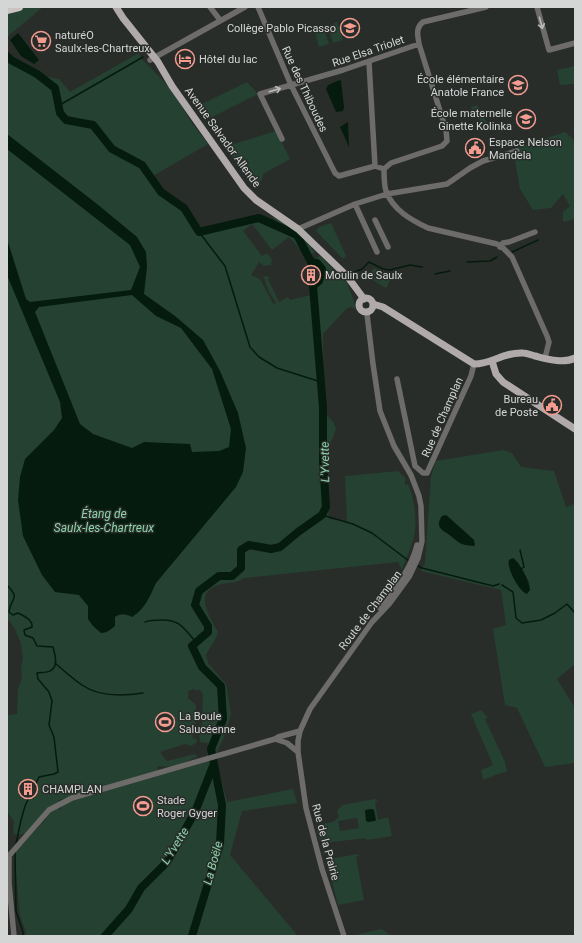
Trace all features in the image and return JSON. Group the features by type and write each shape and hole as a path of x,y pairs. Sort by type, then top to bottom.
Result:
{"highway":[{"path":"7,10 19,7"}],"main road":[{"path":"112,7 152,59"},
{"name":"Avenue Salvador Allende","path":"116,7 244,188 256,200 298,229 347,276 364,299"},
{"path":"373,304 368,311 362,310 360,306 364,299 370,299 373,304 383,307 474,364 483,364 509,353 525,353 558,361 571,360 575,358"},
{"path":"492,361 496,374 503,382 575,429"}],"street":[{"path":"210,7 220,20"},
{"path":"152,59 245,7"},
{"name":"Rue des Thiboudes","path":"258,7 290,85 335,173 339,176 375,166"},
{"name":"Rue Elsa Triolet","path":"282,139 260,94 369,62 420,44 417,31 419,25 423,22 486,7"},
{"path":"537,7 549,50 575,43"},
{"path":"420,44 446,130 447,141 444,145 391,163 384,170 385,190 391,200 407,218 428,228 497,244 512,257 548,336 545,358"},
{"path":"369,62 375,166 384,170"},
{"path":"298,229 355,204 387,194 447,184 483,161 517,151"},
{"path":"355,204 366,229 376,250 387,245 376,222 366,229"},
{"path":"500,247 503,243 535,232"},
{"name":"Route de Champlan","path":"298,752 300,731 310,709 372,622 390,603 409,577 420,537 422,519 421,506 416,487 394,446 380,411 371,349 367,314 368,311"},
{"name":"Rue de Champlan","path":"397,379 415,466 423,473 427,473 471,376 474,364"},
{"path":"14,936 8,857 49,810 72,798 300,731"},
{"path":"275,739 287,743 298,752"},
{"name":"Rue de la Prairie","path":"298,752 306,808 322,869 344,936"}],"shaded area":[{"path":"24,7 43,7 7,37 7,12"},
{"path":"351,18 357,36 347,39 342,21"},
{"path":"337,22 343,40 333,43 328,26"},
{"path":"323,26 329,44 319,47 314,29"},
{"path":"7,53 17,62 31,70 59,79 70,92 139,53 141,58 170,88 192,123 208,144 153,176 162,190 185,206 200,230 252,218 277,222 272,216 298,233 312,247 311,248 315,252 306,259 301,250 289,237 272,250 252,224 243,231 262,256 267,253 272,259 271,265 264,266 259,262 251,275 260,279 274,305 276,303 269,292 263,276 270,277 268,279 279,302 288,297 290,300 315,294 314,282 307,262 320,256 347,283 353,298 356,309 351,307 346,309 323,334 324,405 327,415 334,423 336,429 325,458 324,476 329,519 347,521 345,476 398,471 405,478 405,485 408,484 414,504 415,519 415,534 402,570 398,562 244,578 235,582 218,585 210,589 206,594 206,606 211,620 218,632 206,655 208,663 226,684 231,714 225,735 216,754 207,756 208,743 200,742 199,727 202,725 203,694 199,689 197,691 194,689 188,691 188,698 196,705 195,725 191,726 193,739 196,738 197,742 191,746 185,744 160,752 167,761 195,754 197,757 185,763 170,767 159,766 157,768 158,770 156,771 59,800 58,804 61,812 61,804 216,759 227,802 293,789 297,803 242,811 230,855 298,936 26,936 20,916 14,853 47,818 43,818 38,824 27,832 18,835 14,834 14,822 7,811 7,715 17,714 18,689 22,678 21,667 23,659 21,644 15,629 7,618"},
{"path":"575,66 575,84 560,85 557,70"},
{"path":"247,82 258,94 206,120 196,107"},
{"path":"477,105 489,126 482,128 476,109 472,110 471,107"},
{"path":"276,131 290,159 263,174 262,180 256,185 224,147"},
{"path":"565,132 573,139 575,146 575,219 563,222 563,212 570,206 563,194 551,208 533,210 520,189 513,149"},
{"path":"331,223 346,256 344,258 342,258 316,231 319,227"},
{"path":"374,268 391,279 386,288 368,277"},
{"path":"503,450 512,453 521,467 554,471 566,507 575,504 575,664 557,679 575,708 575,767 574,763 545,767 517,708 505,705 493,629 506,625 501,590 421,571 425,563 431,476 436,461","holes":["448,516 474,540 474,546 460,543 450,535","508,562 518,562 530,584 515,581"]},
{"path":"481,710 488,718 485,719 505,762 507,772 483,780 481,770 493,765 471,714"},
{"path":"375,799 378,801 375,802 378,820 388,817 392,836 367,840 366,838 324,843 320,841 316,827 317,825 333,822 339,817 337,811 342,805","holes":["357,818 359,828 340,831 338,821"]},
{"path":"358,854 359,856 356,857 364,900 338,905 328,865 329,859"},
{"path":"382,929 390,935 350,936"}],"water":[{"path":"18,33 39,60 34,64 21,56 10,40"},
{"path":"340,80 344,107 343,111 336,112 326,89 328,85"},
{"path":"348,122 349,147 340,127"},
{"name":"Étang de Saulx-les-Chartreux","path":"7,134 137,237 146,252 147,267 144,294 175,316 203,340 220,371 238,413 246,448 243,472 236,487 156,583 147,602 137,614 132,617 124,614 115,617 115,626 103,633 93,626 88,619 88,606 79,595 55,592 42,575 23,536 18,500 20,477 25,459 54,430 62,418 60,402 7,275 7,239 26,299 30,302 131,290 140,267 130,245 7,149","holes":["132,295 156,316 181,328 212,369 231,429 229,447 219,451 192,452 190,444 144,442 132,448 93,434 80,424 35,312 39,307"]},
{"path":"446,515 474,540 474,546 464,545 440,528 440,520 442,516"},
{"path":"513,558 521,568 530,587 527,594 520,589 509,568 509,560"},
{"path":"365,810 374,810 376,820 368,822 366,821"}],"waterway":[{"name":"L'Yvette","path":"7,56 11,60 37,74 55,88 60,113 66,120 93,125 112,149 142,165 161,192 184,208 199,232 259,218 297,235 311,262 317,263 322,269 319,281 313,286 323,408 323,461 326,507 322,515 280,547 271,549 249,545 241,550 241,568 232,576 219,576 199,591 195,605 208,626 208,632 192,646 202,667 221,686 223,719 211,749 222,805 220,844 192,936"},
{"path":"58,106 143,57"},
{"path":"199,232 225,266 250,347 259,357 277,368 321,382"},
{"path":"512,252 538,240"},
{"path":"467,262 490,261 497,257"},
{"path":"352,273 362,269 369,262 383,269 390,270 410,265 422,267"},
{"path":"435,274 450,271"},
{"path":"321,275 339,275"},
{"path":"322,515 353,524 372,533 409,561"},
{"path":"520,550 524,567 521,569"},
{"path":"416,565 422,568 493,586 499,584"},
{"path":"7,585 14,593 14,598 9,612 13,615 18,613 30,620 32,627 24,630 25,635 33,638 37,646 53,647 56,660 55,667 53,669 47,672 37,673 38,679 49,692 52,701 49,725 54,737 58,772 39,777 25,806 16,844"},
{"path":"502,585 513,592 516,618 522,623 541,620 555,613 567,604 575,613"},
{"path":"145,622 151,620 173,621 185,629 196,642"},
{"path":"55,663 79,683 96,692 112,695 143,693"},
{"name":"L'Yvette","path":"105,936 129,909 141,888 167,862 195,812 213,766"},
{"path":"15,851 16,911 23,936"}],"place":[{"name":"Collège Pablo Picasso","path":"350,28"},
{"name":"naturéO Saulx-les-Chartreux","path":"41,41"},
{"name":"Hôtel du lac","path":"185,59"},
{"name":"École élémentaire Anatole France","path":"518,85"},
{"name":"École maternelle Ginette Kolinka","path":"526,119"},
{"name":"Espace Nelson Mandela","path":"475,148"},
{"name":"Moulin de Saulx","path":"311,275"},
{"name":"Bureau de Poste","path":"552,405"},
{"name":"La Boule Salucéenne","path":"165,722"},
{"name":"CHAMPLAN","path":"28,789"},
{"name":"Stade Roger Gyger","path":"143,806"}],"water label":[{"name":"La Boële","path":"213,863"}]}
